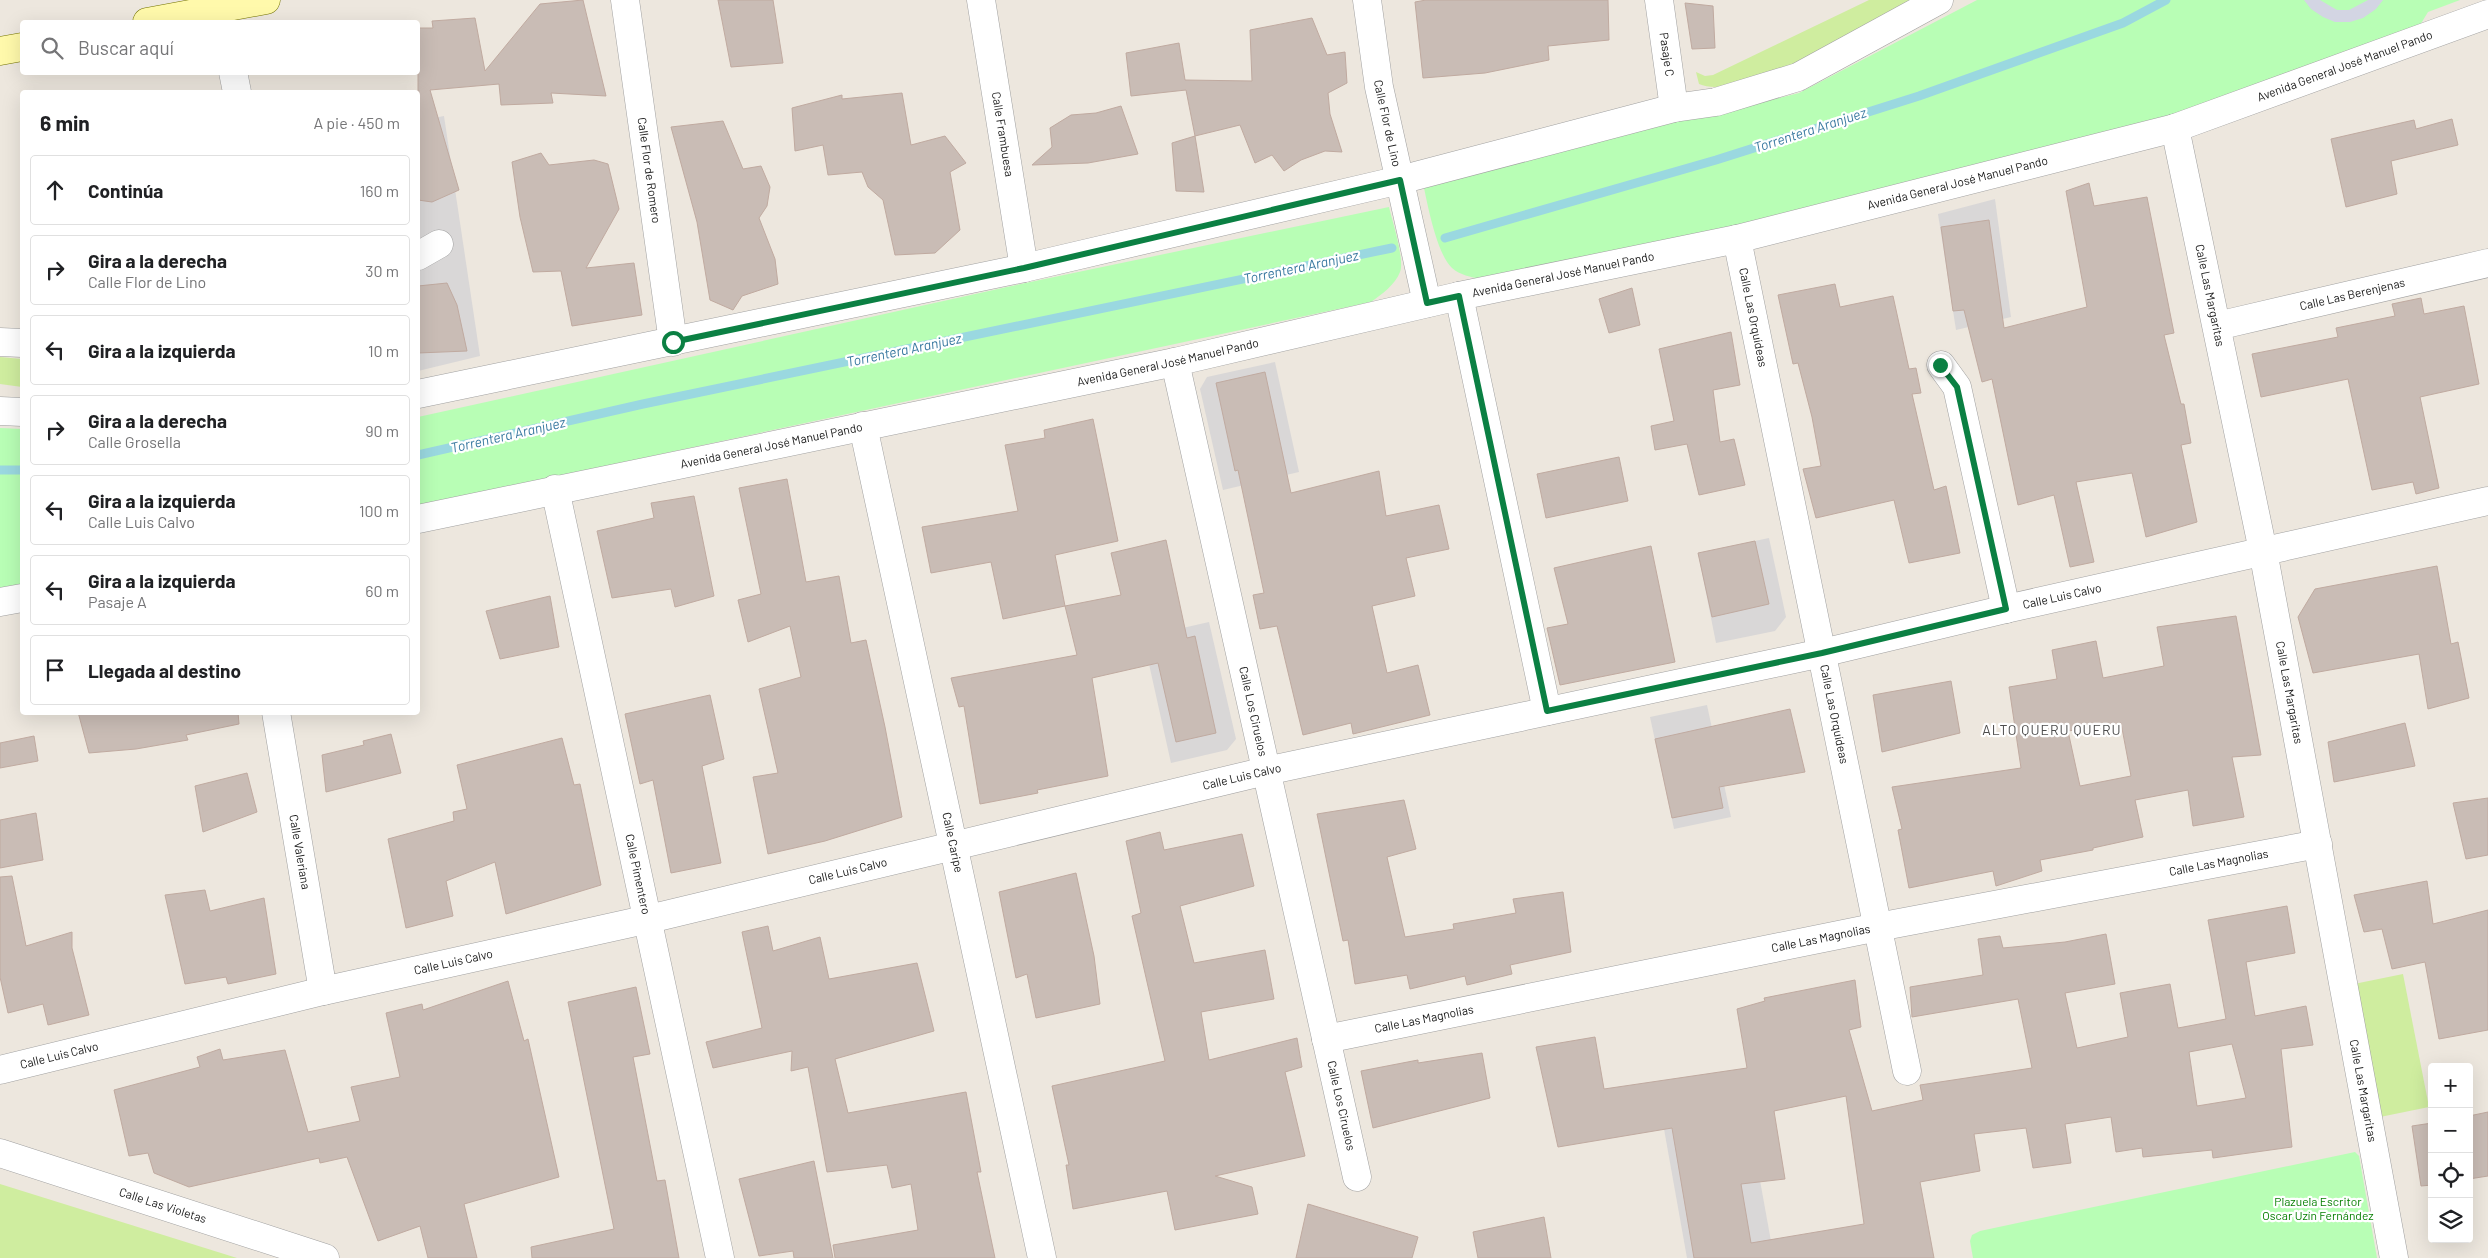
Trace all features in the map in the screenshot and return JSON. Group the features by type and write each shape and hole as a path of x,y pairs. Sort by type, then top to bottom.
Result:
{"main road":[{"path":"160,20 223,10 266,0"},
{"path":"0,51 20,47"}],"street":[{"name":"Calle Flor de Romero","path":"625,0 673,342"},
{"name":"Calle Frambuesa","path":"981,0 1024,268"},
{"name":"Calle Flor de Lino","path":"1367,0 1379,87 1427,303"},
{"name":"Pasaje C","path":"1659,0 1674,108"},
{"path":"420,394 1024,268 1400,180 1674,108 1716,102 1798,77 1931,2"},
{"name":"Avenida General José Manuel Pando","path":"420,519 555,489 1175,362 1427,303 1737,239 2175,128 2488,14"},
{"path":"233,75 236,90"},
{"name":"Calle Las Margaritas","path":"2175,128 2262,551 2394,1258"},
{"name":"Calle Las Orquídeas","path":"1737,239 1907,1071"},
{"name":"Calle Las Berenjenas","path":"2217,326 2488,263"},
{"path":"1459,296 1547,711"},
{"path":"0,342 20,343"},
{"name":"Calle Los Ciruelos","path":"1175,362 1357,1177"},
{"path":"1940,365 1957,387 2006,609"},
{"path":"0,411 20,412"},
{"name":"Calle Caripe","path":"863,426 1042,1258"},
{"name":"Calle Pimentero","path":"555,489 649,919 720,1258"},
{"name":"Calle Luis Calvo","path":"0,1070 323,991 649,919 1266,771 1822,653 2006,609 2488,501"},
{"path":"0,602 20,598"},
{"name":"Calle Valeriana","path":"277,715 323,991"},
{"name":"Calle Las Magnolias","path":"1326,1039 1878,927 2318,844"},
{"name":"Calle Las Violetas","path":"0,1153 325,1258"}],"shaded area":[{"path":"2304,0 2320,0 2337,10 2349,10 2368,0 2383,0 2376,9 2363,18 2350,22 2335,22 2311,9"},
{"path":"444,116 480,356 420,371 420,121"},
{"path":"1995,199 2011,317 1956,330 1938,214"},
{"path":"1275,362 1299,472 1223,490 1200,389 1207,377"},
{"path":"1769,538 1786,617 1775,631 1716,643 1698,553"},
{"path":"1209,622 1236,739 1227,750 1171,763 1143,637"},
{"path":"1707,705 1731,817 1674,829 1650,717"},
{"path":"1748,1114 1774,1258 1687,1258 1664,1129"}],"green space":[{"path":"1869,0 1913,0 1838,42 1775,72 1745,82 1719,87 1699,84 1696,72 1705,76 1713,75"},
{"path":"1977,0 2460,0 2428,12 2417,30 2168,116 1721,229 1481,279 1466,275 1452,268 1440,248 1431,219 1419,164 1551,140 1700,118 1799,93"},
{"path":"1389,207 1401,259 1398,277 1392,285 1371,302 420,506 420,417 1007,287"},
{"path":"0,357 20,359 20,387 0,384"},
{"path":"0,428 20,429 20,593 0,597"},
{"path":"2403,974 2428,1107 2380,1117 2354,984"},
{"name":"Plazuela Escritor Oscar Uzín Fernández","path":"2355,1152 2359,1156 2377,1258 1973,1258 1970,1241 1972,1235 1980,1231"},
{"path":"0,1184 237,1258 0,1258"}],"building":[{"path":"583,0 606,96 551,93 553,103 501,105 499,84 430,90 459,190 432,202 420,200 420,90 418,90 418,75 420,75 420,28 433,28 432,21 475,18 485,71 540,4"},
{"path":"718,0 773,0 783,63 731,67"},
{"path":"1426,0 1608,0 1609,40 1548,46 1549,60 1485,73 1423,78 1415,2"},
{"path":"1685,3 1713,6 1715,48 1692,49"},
{"path":"1312,18 1327,55 1345,52 1347,83 1328,93 1330,114 1342,152 1325,151 1301,160 1284,171 1272,155 1255,163 1240,125 1195,136 1186,90 1131,96 1126,53 1179,43 1185,80 1252,81 1250,30"},
{"path":"902,93 911,145 945,136 966,163 950,172 960,230 935,253 895,255 883,200 868,187 862,172 828,175 823,145 795,151 792,108 842,95 842,99"},
{"path":"1121,106 1138,154 1088,163 1032,165 1052,147 1050,128 1071,115 1096,113"},
{"path":"2452,119 2458,145 2391,161 2397,194 2346,207 2331,139 2414,120 2416,129"},
{"path":"723,121 743,169 761,166 770,187 767,206 759,218 775,259 778,284 742,296 733,310 710,300 697,222 671,127"},
{"path":"1195,136 1204,192 1176,191 1172,143"},
{"path":"541,153 549,165 594,160 608,164 619,209 586,268 634,263 642,315 572,326 561,271 533,272 520,217 512,162"},
{"path":"2089,183 2094,206 2147,197 2174,333 2164,335 2181,404 2184,404 2191,443 2181,445 2197,522 2146,537 2132,473 2076,482 2094,562 2070,567 2054,495 2018,505 1992,379 1982,382 1964,310 1953,311 1941,227 1989,220 2004,328 2087,307 2066,191"},
{"path":"447,283 457,305 467,351 420,353 420,286"},
{"path":"1835,284 1840,307 1893,296 1909,369 1916,368 1921,393 1912,394 1934,490 1946,486 1960,553 1909,563 1894,500 1816,518 1803,469 1821,466 1812,417 1798,363 1793,364 1778,295"},
{"path":"1632,288 1640,325 1609,333 1599,299"},
{"path":"2421,298 2424,314 2464,306 2479,384 2420,397 2439,488 2416,494 2413,482 2372,490 2348,379 2261,397 2252,354 2338,337 2336,328 2395,316 2392,304"},
{"path":"1731,332 1740,385 1713,390 1720,442 1734,439 1745,485 1699,495 1687,444 1655,450 1651,426 1674,421 1659,349"},
{"path":"1265,372 1291,493 1379,471 1386,516 1439,505 1449,549 1406,558 1415,596 1372,606 1387,673 1418,665 1430,715 1353,734 1351,723 1303,735 1277,626 1260,629 1253,595 1264,593 1238,470 1235,471 1216,383"},
{"path":"1093,419 1118,541 1055,555 1065,606 1003,619 991,562 931,573 922,527 1018,511 1005,445 1045,438 1044,430"},
{"path":"1619,457 1628,501 1546,518 1537,474"},
{"path":"787,479 806,582 839,576 851,643 866,640 902,817 825,841 768,854 753,777 778,773 759,689 801,677 790,626 748,642 738,600 761,594 739,488"},
{"path":"694,496 714,596 675,607 671,589 612,598 597,531 654,518 651,503"},
{"path":"1166,540 1187,638 1195,636 1216,733 1176,742 1158,663 1092,678 1108,776 1037,790 1038,793 980,804 964,706 959,707 951,678 1077,655 1065,606 1121,595 1111,553"},
{"path":"1755,541 1769,604 1712,617 1698,553"},
{"path":"1651,546 1675,662 1560,685 1547,628 1568,624 1554,568"},
{"path":"2437,566 2451,644 2458,642 2469,698 2428,709 2419,654 2313,673 2298,617 2315,589"},
{"path":"550,596 559,647 500,659 486,611"},
{"path":"2236,616 2261,755 2232,757 2244,817 2193,826 2188,790 2135,800 2143,837 2093,848 2093,850 2040,860 2042,871 1996,886 1993,871 1909,888 1898,830 1902,829 1892,787 2021,768 2009,687 2057,679 2052,650 2096,641 2103,678 2164,666 2157,627","holes":["2121,723 2131,776 2080,786 2068,731"]},
{"path":"1951,681 1960,733 1882,752 1873,695"},
{"path":"710,695 724,759 702,766 721,863 671,873 653,780 640,784 625,714"},
{"path":"1790,709 1805,772 1719,787 1723,808 1672,818 1655,739"},
{"path":"79,715 238,715 239,724 186,735 188,740 136,749 89,753"},
{"path":"2405,723 2415,766 2334,782 2328,742"},
{"path":"391,734 401,773 326,792 322,755 364,745 363,741"},
{"path":"34,736 38,761 0,768 0,743"},
{"path":"562,738 574,785 580,784 601,885 506,914 495,862 446,881 453,916 406,928 388,839 454,821 453,812 467,809 457,765"},
{"path":"247,773 257,812 203,832 195,786"},
{"path":"2488,798 2488,855 2466,859 2453,803"},
{"path":"1404,800 1416,849 1387,857 1405,937 1454,929 1453,924 1516,913 1513,899 1563,892 1571,952 1510,965 1512,974 1467,985 1465,976 1410,989 1407,975 1355,984 1348,940 1343,941 1317,814"},
{"path":"36,813 43,860 0,868 0,820"},
{"path":"1160,832 1164,850 1242,834 1254,886 1180,906 1194,963 1265,950 1274,999 1201,1012 1209,1060 1297,1038 1302,1067 1285,1072 1305,1156 1215,1176 1252,1187 1258,1214 1175,1230 1167,1191 1073,1209 1066,1165 1069,1165 1052,1086 1165,1061 1132,916 1141,913 1126,841"},
{"path":"1076,873 1094,956 1100,1004 1036,1018 1027,974 1016,978 999,892"},
{"path":"12,876 26,946 72,932 72,948 89,1015 48,1025 43,1004 8,1013 0,977 0,877"},
{"path":"2427,881 2433,924 2488,910 2488,1030 2439,1039 2425,962 2392,969 2382,929 2364,932 2354,895"},
{"path":"205,890 210,911 264,898 276,974 228,984 226,977 185,984 165,895"},
{"path":"2287,906 2295,953 2246,962 2255,1016 2306,1006 2313,1045 2281,1049 2292,1147 2213,1158 2212,1150 2143,1157 2142,1148 2116,1152 2111,1117 2065,1124 2071,1163 2033,1168 2026,1128 1974,1134 1980,1171 1920,1182 1934,1258 1694,1258 1672,1128 1558,1147 1536,1047 1595,1037 1604,1089 1747,1068 1737,1009 1765,1001 1764,998 1855,980 1861,1027 1849,1030 1872,1111 1923,1100 1920,1085 2032,1068 2018,999 1912,1017 1910,987 1983,975 1978,939 2000,936 2003,948 2065,942 2106,934 2115,984 2065,993 2077,1048 2128,1037 2120,993 2170,984 2178,1028 2226,1019 2208,920","holes":["2232,1044 2246,1098 2197,1106 2189,1052","1846,1096 1864,1224 1751,1243 1741,1184 1785,1179 1774,1111"]},
{"path":"768,926 773,951 820,937 829,979 917,963 934,1031 835,1059 848,1113 966,1092 981,1172 977,1172 995,1258 835,1258 833,1245 918,1230 911,1184 892,1188 887,1165 827,1172 808,1067 791,1071 792,1051 713,1068 706,1042 762,1028 742,932"},
{"path":"508,981 524,1041 528,1039 559,1177 464,1204 477,1258 428,1258 420,1226 378,1241 347,1157 320,1163 319,1158 189,1187 154,1173 148,1153 129,1156 114,1090 200,1067 197,1057 220,1049 223,1060 285,1050 308,1132 360,1121 351,1087 400,1077 386,1013 422,1004 423,1010"},
{"path":"636,987 650,1054 633,1057 657,1181 665,1180 679,1258 532,1258 531,1247 614,1229 568,1002"},
{"path":"1482,1053 1490,1098 1373,1128 1361,1071 1418,1060 1418,1063"},
{"path":"2488,1112 2488,1176 2473,1178 2473,1153 2473,1115"},
{"path":"2428,1124 2428,1185 2421,1186 2412,1126"},
{"path":"814,1161 833,1258 794,1258 793,1251 759,1256 739,1179"},
{"path":"1308,1204 1418,1237 1412,1258 1296,1258"},
{"path":"1544,1217 1551,1258 1478,1258 1473,1232"}],"waterway":[{"name":"Torrentera Aranjuez","path":"1445,238 1716,160 1919,96 2123,23 2166,0"},
{"name":"Torrentera Aranjuez","path":"420,455 643,404 1392,248"},
{"name":"Torrentera Aranjuez","path":"0,470 20,470"}],"district":[{"name":"ALTO QUERU QUERU","path":"2052,730"}],"route":[{"path":"673,342 1024,268 1400,180 1427,303 1459,296 1547,711 1822,653 2006,609 1957,387 1940,365"}]}
